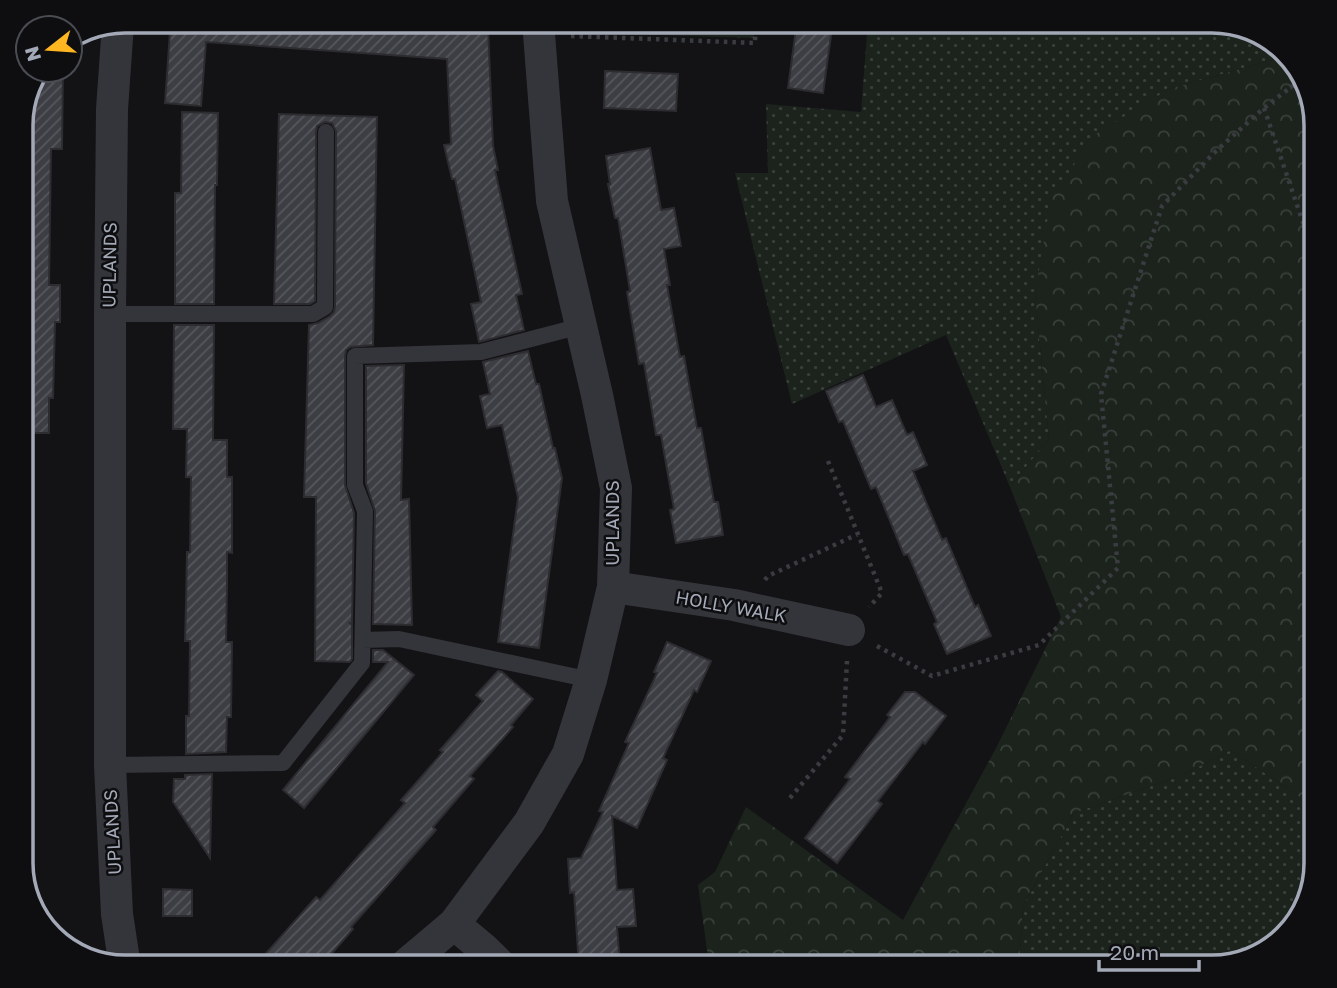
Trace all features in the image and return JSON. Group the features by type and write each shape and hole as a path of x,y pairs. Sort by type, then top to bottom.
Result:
{"street":[{"name":"UPLANDS","path":"417,955 454,924 529,823 568,754 591,680 614,587 616,488 552,201 538,33"},
{"name":"UPLANDS","path":"117,34 112,109 110,765 117,914 123,955"},
{"name":"HOLLY WALK","path":"614,587 743,607 849,630"},
{"path":"454,924 490,955"}],"lane":[{"path":"110,314 313,314 324,307 326,132"},
{"path":"110,765 283,763 362,663 365,512 355,485 355,356 481,352 582,326"},
{"path":"363,640 399,639 591,680"}],"path":[{"path":"610,33 755,43 755,33"},
{"path":"849,630 932,677 1039,645 1118,568 1101,394 1162,206 1216,151 1294,85"},
{"path":"1264,108 1304,226"},
{"path":"790,798 843,735 849,630 881,593 828,461"},
{"path":"743,607 768,576 858,534"}],"green space":[{"path":"599,33 754,33 754,38"},
{"path":"867,33 1212,33 1241,38 1276,59 1169,89 1035,293 1049,439 1010,487 946,335 792,404 735,173 768,173 766,104 861,112"},
{"path":"1276,59 1294,85 1302,107 1304,800 1231,750 1182,775 1074,813 1023,906 1020,955 708,955 698,885 715,872 746,807 903,920 996,748 1061,617 1010,487 1049,439 1035,293 1051,199 1094,135 1169,89"},
{"path":"1231,750 1304,800 1302,881 1294,903 1277,928 1268,936 1241,950 1212,955 1020,955 1023,906 1074,813 1182,775"}],"building":[{"path":"170,33 488,33 493,146 498,170 495,170 522,294 516,295 524,330 479,342 471,304 481,302 455,179 452,179 444,145 451,144 447,59 206,42 201,106 165,103"},
{"path":"795,33 831,33 823,93 788,88"},
{"path":"605,71 678,74 676,111 604,108"},
{"path":"44,84 63,84 62,149 51,149 49,285 60,285 60,322 55,322 53,398 49,398 49,433 33,433 33,119"},
{"path":"182,112 218,113 214,304 175,304 175,193 181,193"},
{"path":"279,114 377,117 373,345 350,347 345,356 345,485 354,513 350,662 315,661 316,497 304,497 309,325 330,316 335,307 336,131 332,123 325,122 317,126 316,132 315,301 310,304 274,304"},
{"path":"650,148 661,210 674,208 681,246 664,249 670,285 667,285 680,357 684,356 697,428 701,428 714,502 718,502 723,535 676,543 670,510 674,509 661,435 656,435 644,363 639,364 627,292 630,291 618,218 615,218 608,184 606,156"},
{"path":"174,325 214,325 213,440 227,440 227,477 232,477 232,553 227,552 226,642 232,642 231,717 227,717 226,752 186,754 190,641 185,641 191,477 186,477 187,429 173,429"},
{"path":"528,351 562,478 539,648 498,642 518,498 502,425 487,428 480,396 490,394 483,362"},
{"path":"404,365 401,500 409,499 412,625 373,624 375,511 366,483 366,366"},
{"path":"863,375 876,407 892,400 907,435 913,432 927,465 913,471 942,540 946,538 975,607 978,605 991,636 947,654 934,624 937,622 908,554 904,555 876,487 871,489 843,421 839,422 826,391"},
{"path":"667,642 711,661 697,692 694,690 663,758 667,760 637,828 612,816 617,890 633,889 636,926 617,927 619,955 578,955 574,892 570,893 568,859 581,858 603,812 599,811 629,743 625,742 657,673 654,672"},
{"path":"373,650 383,650 414,675 304,808 283,790 388,662 373,662"},
{"path":"498,671 533,699 511,725 513,727 470,776 474,779 433,827 436,830 351,927 353,929 330,955 265,955 316,897 320,900 405,803 401,800 483,701 476,695"},
{"path":"905,692 915,692 946,716 878,801 882,804 837,863 805,838 850,779 845,777 890,717 887,715"},
{"path":"212,774 210,858 173,802 174,779 185,779 185,775"},
{"path":"163,889 192,890 192,916 163,916"}]}
